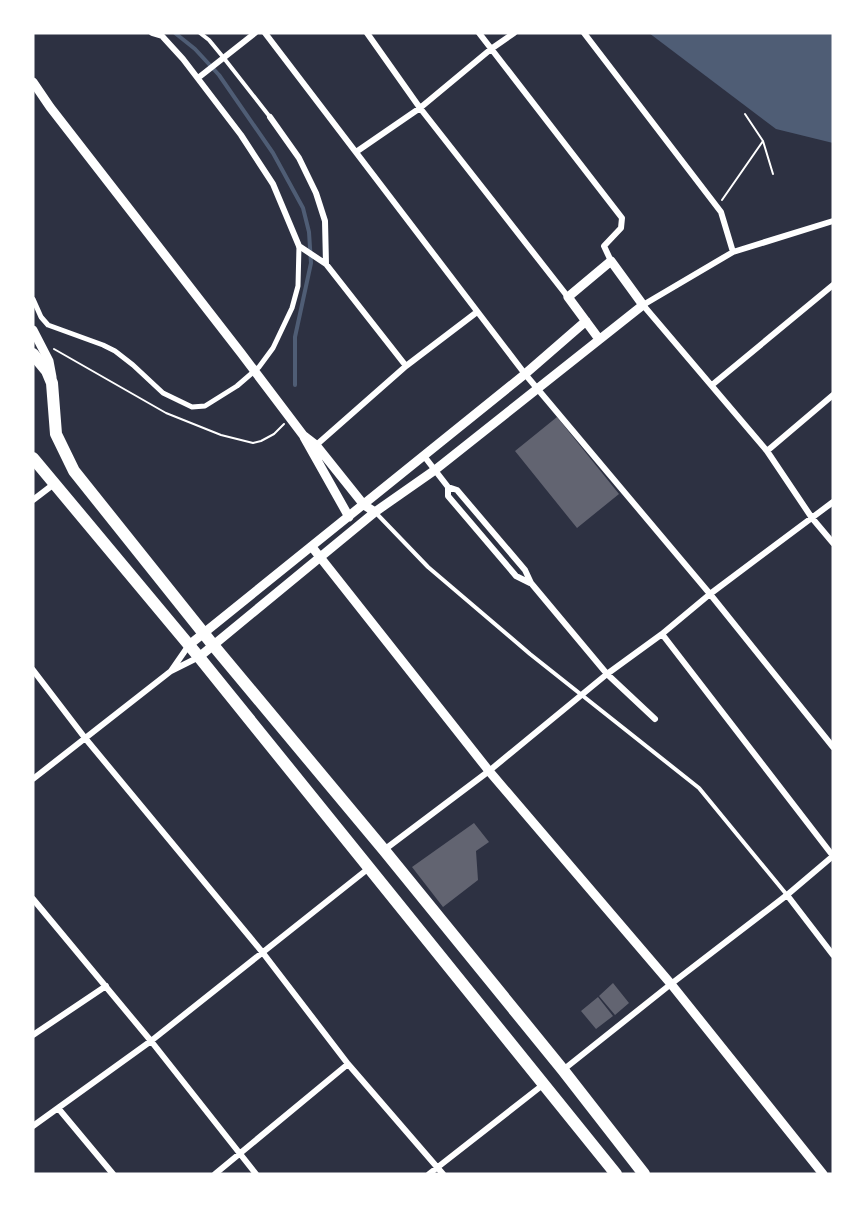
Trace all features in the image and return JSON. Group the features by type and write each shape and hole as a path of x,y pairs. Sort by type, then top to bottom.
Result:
{"main road":[{"path":"33,354 47,370 52,383 56,434 74,471 213,645 563,1070 644,1174"},
{"path":"33,458 370,867 616,1174"}],"street":[{"path":"33,299 41,317 48,325 115,351 134,365 163,393 192,407 205,406 237,386 259,368 273,348 292,308 298,286 299,246 273,184 241,135 198,78 162,36 152,33"},
{"path":"198,78 255,33"},
{"path":"265,33 525,374 710,594 833,747"},
{"path":"367,33 420,108 599,339"},
{"path":"479,33 622,218 621,228 604,246 610,261 643,305 767,451 812,518 833,543"},
{"path":"356,152 420,108 491,49 514,33"},
{"path":"584,33 721,212 733,252"},
{"path":"33,82 313,448 364,505 375,512"},
{"path":"270,117 299,158 316,193 325,221 326,264"},
{"path":"33,778 171,671 199,657 375,512 435,470 643,305 733,252 833,221"},
{"path":"299,246 326,264 406,366"},
{"path":"568,297 610,261"},
{"path":"712,385 833,285"},
{"path":"313,448 406,366 477,312"},
{"path":"171,671 189,645 525,374 586,321"},
{"path":"33,330 49,361 52,383"},
{"path":"767,451 833,395"},
{"path":"313,448 349,517"},
{"path":"424,456 448,487 457,490 525,570 531,584 607,674 655,719"},
{"path":"33,500 54,484"},
{"path":"448,487 448,496 516,576 531,584"},
{"path":"384,850 489,771 607,674 662,634 710,594 833,502"},
{"path":"312,547 489,771 671,984 823,1174"},
{"path":"563,1070 787,895 833,856 662,634"},
{"path":"33,670 85,738 263,953 348,1064 443,1174"},
{"path":"33,1126 151,1041 370,867"},
{"path":"787,895 833,955"},
{"path":"33,899 151,1041 256,1174"},
{"path":"33,1035 106,986"},
{"path":"215,1174 348,1064"},
{"path":"429,1174 544,1084"},
{"path":"58,1108 111,1172 103,1174"}],"lane":[{"path":"200,33 224,57 270,117"},
{"path":"375,512 428,567 530,654 699,788 787,895"}],"path":[{"path":"745,114 763,141 773,174"},
{"path":"717,207 763,141"},
{"path":"39,340 166,412 220,435 253,443 274,434"}],"water":[{"path":"649,33 833,33 833,143 776,129"}],"building":[{"path":"557,417 619,494 577,528 515,451"},
{"path":"474,823 489,842 476,851 478,880 443,907 412,867"},
{"path":"613,983 629,1003 615,1015 599,996"},
{"path":"598,997 613,1016 596,1029 581,1011"}],"waterway":[{"path":"175,33 195,49 219,75 273,153 303,208 309,232 311,263 295,337 295,385"}]}
